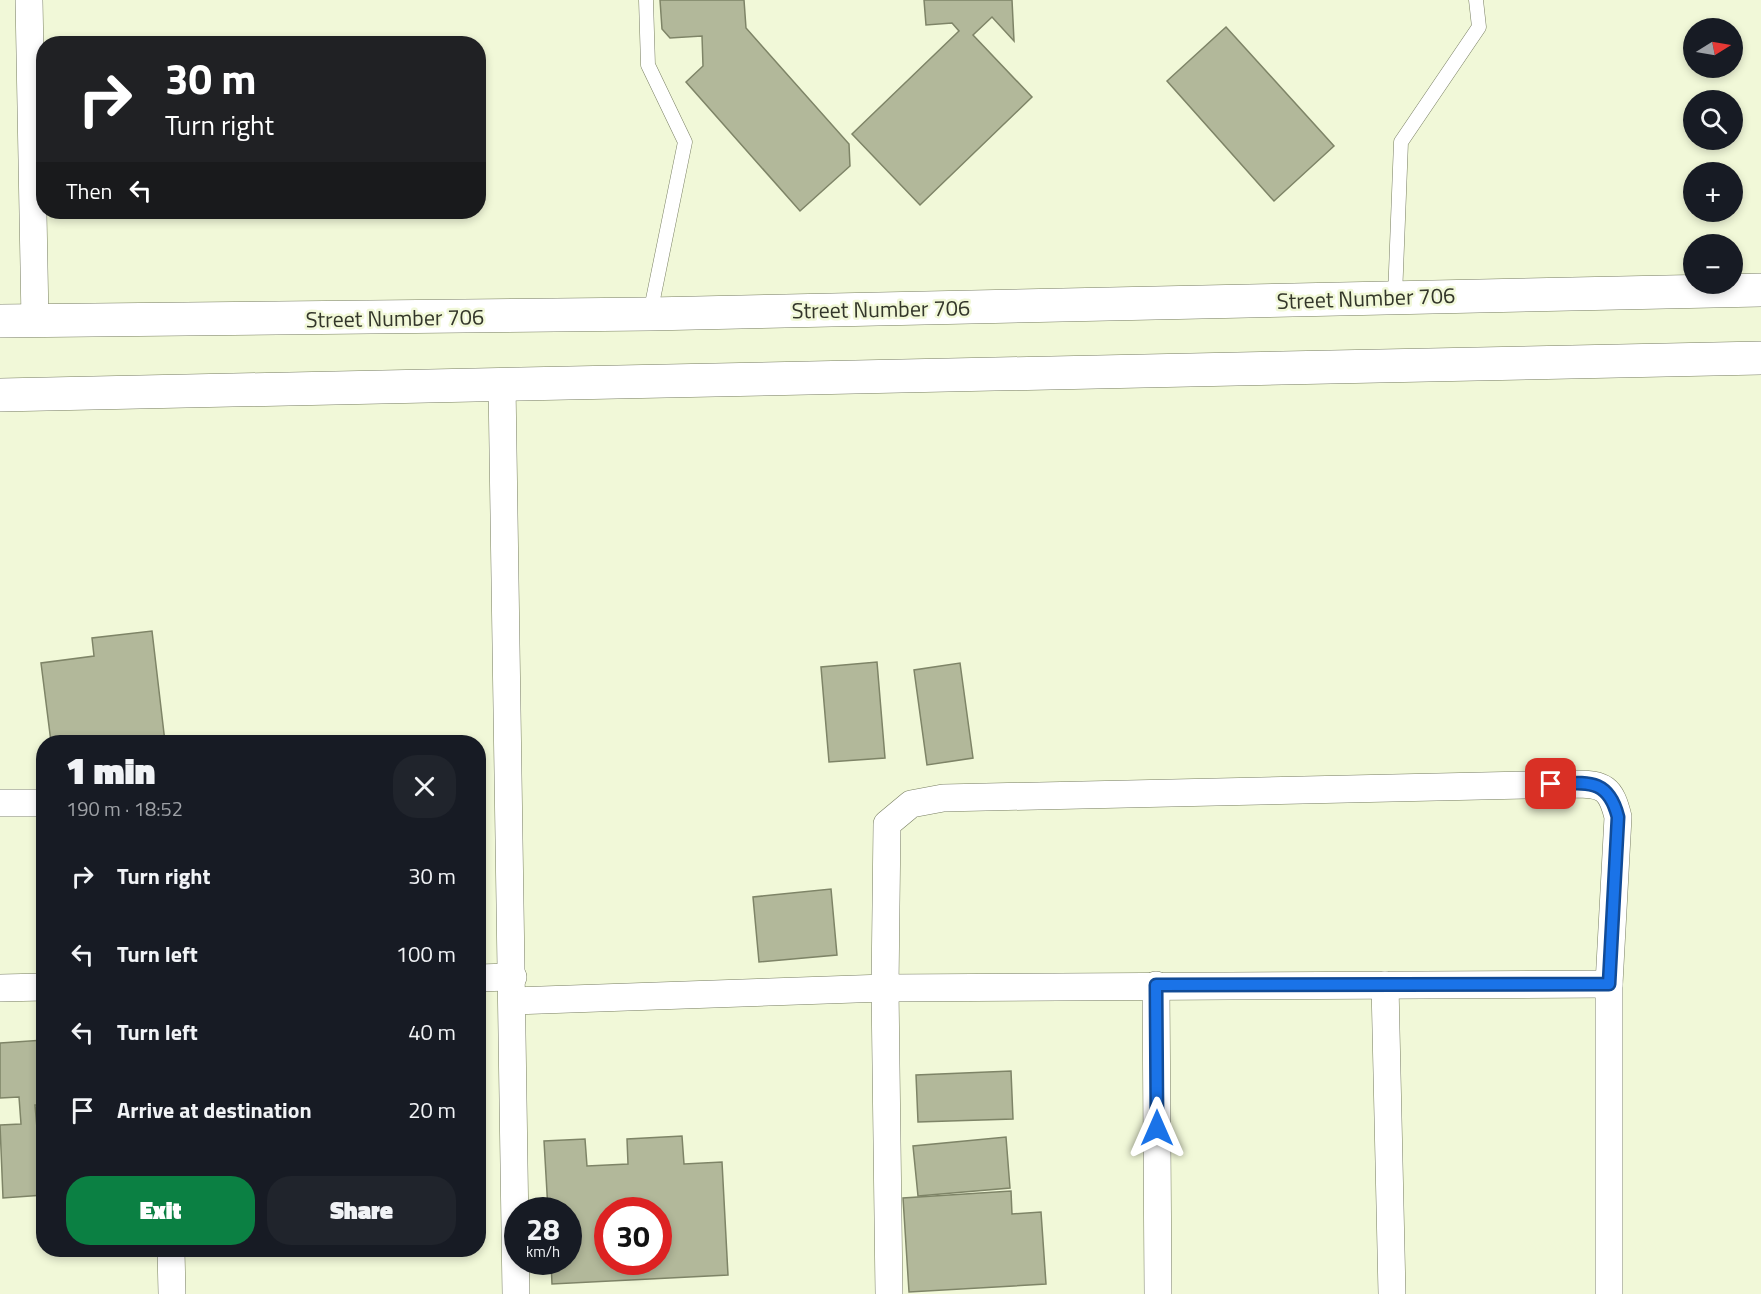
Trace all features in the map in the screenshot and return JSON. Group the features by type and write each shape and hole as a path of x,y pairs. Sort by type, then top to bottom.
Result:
{"street":[{"path":"29,0 35,320"},
{"name":"Street Number 706","path":"0,321 650,314 1761,291"},
{"path":"0,395 1761,358"},
{"path":"502,384 516,1294"},
{"path":"889,1294 885,988 887,824 911,804 943,798 1592,784 1606,789 1614,800 1618,817 1609,984 1609,1294"},
{"path":"0,803 36,803"},
{"path":"486,981 513,989 1609,984"},
{"path":"1156,985 1158,1294"},
{"path":"1385,985 1392,1294"},
{"path":"0,988 36,987"},
{"path":"171,1257 172,1294"}],"lane":[{"path":"646,0 648,65 685,142 650,314"},
{"path":"1395,297 1401,142 1479,27 1476,0"}],"building":[{"path":"660,0 744,0 746,28 849,144 850,166 800,211 686,82 703,66 702,36 670,38 662,29"},
{"path":"924,0 1012,0 1014,41 992,17 973,35 1032,97 920,205 852,134 959,31 952,23 926,25"},
{"path":"1226,27 1334,146 1274,201 1167,81"},
{"path":"152,631 164,735 50,735 41,663 94,656 92,638"},
{"path":"877,662 885,758 829,762 821,667"},
{"path":"960,663 973,758 927,765 914,670"},
{"path":"831,889 837,955 759,962 753,897"},
{"path":"36,1041 36,1196 3,1198 0,1125 21,1124 19,1097 0,1098 0,1043"},
{"path":"1011,1071 1013,1119 918,1122 916,1075"},
{"path":"682,1136 684,1164 722,1162 728,1275 552,1284 552,1275 582,1275 582,1197 547,1197 544,1141 585,1139 587,1166 628,1164 627,1139"},
{"path":"1006,1137 1010,1188 918,1196 913,1146"},
{"path":"1011,1191 1012,1214 1041,1212 1046,1284 909,1292 903,1198"}],"route":[{"path":"1157,1128 1156,985 1609,984 1618,817 1614,800 1606,789 1592,784 1551,784"}]}
